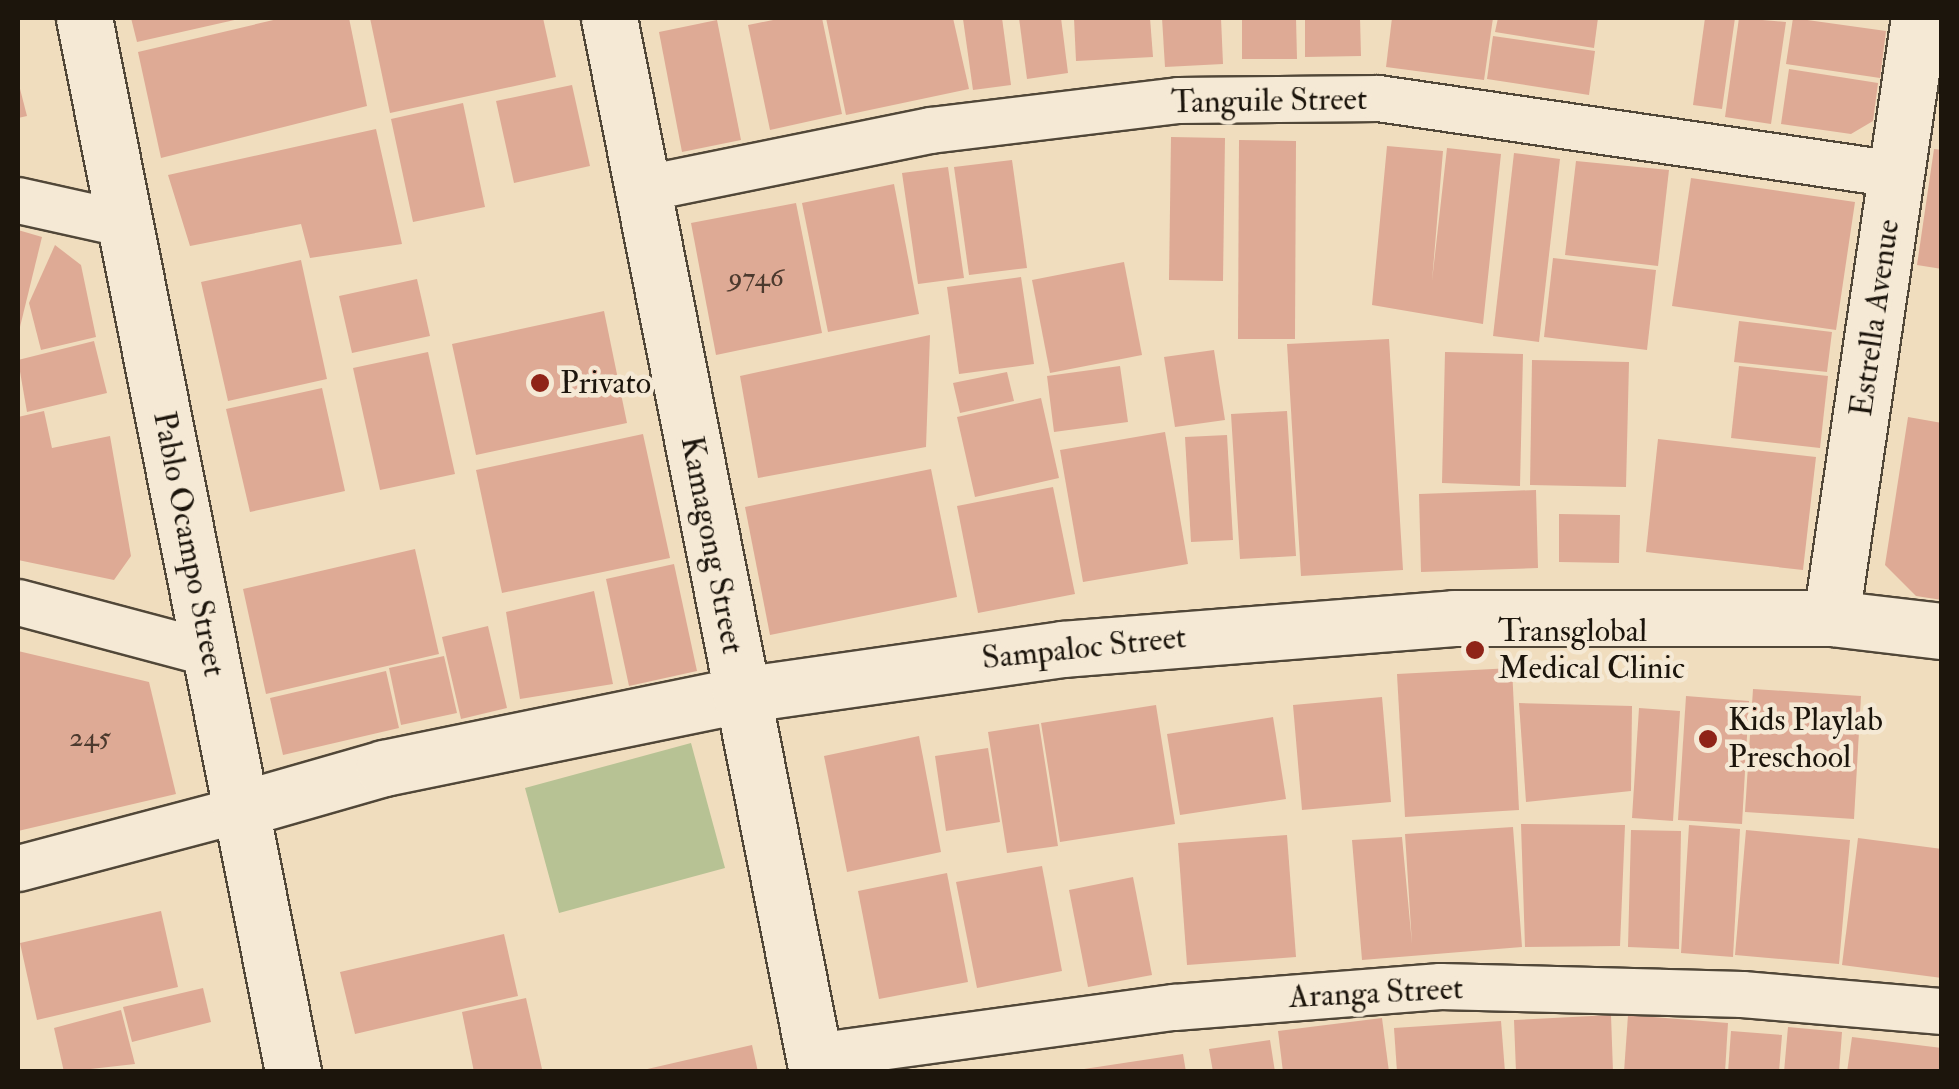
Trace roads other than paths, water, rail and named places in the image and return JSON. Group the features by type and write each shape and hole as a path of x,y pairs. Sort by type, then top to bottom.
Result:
{"street":[{"name":"Pablo Ocampo Street","path":"84,18 293,1072"},
{"name":"Kamagong Street","path":"609,18 816,1064"},
{"name":"Estrella Avenue","path":"1831,618 1919,18"},
{"name":"Tanguile Street","path":"645,188 949,127 1198,100 1378,98 1896,174"},
{"path":"18,200 125,224"},
{"path":"18,602 210,653"},
{"name":"Sampaloc Street","path":"241,809 384,768 740,694 1062,650 1454,618 1831,618 1942,630"},
{"path":"18,868 241,809"},
{"name":"Aranga Street","path":"816,1064 1174,1007 1440,986 1723,993 1942,1012"}],"place":[{"name":"Privato","path":"540,383"},
{"name":"Transglobal Medical Clinic","path":"1475,650"},
{"name":"Kids Playlab Preschool","path":"1708,739"}]}
